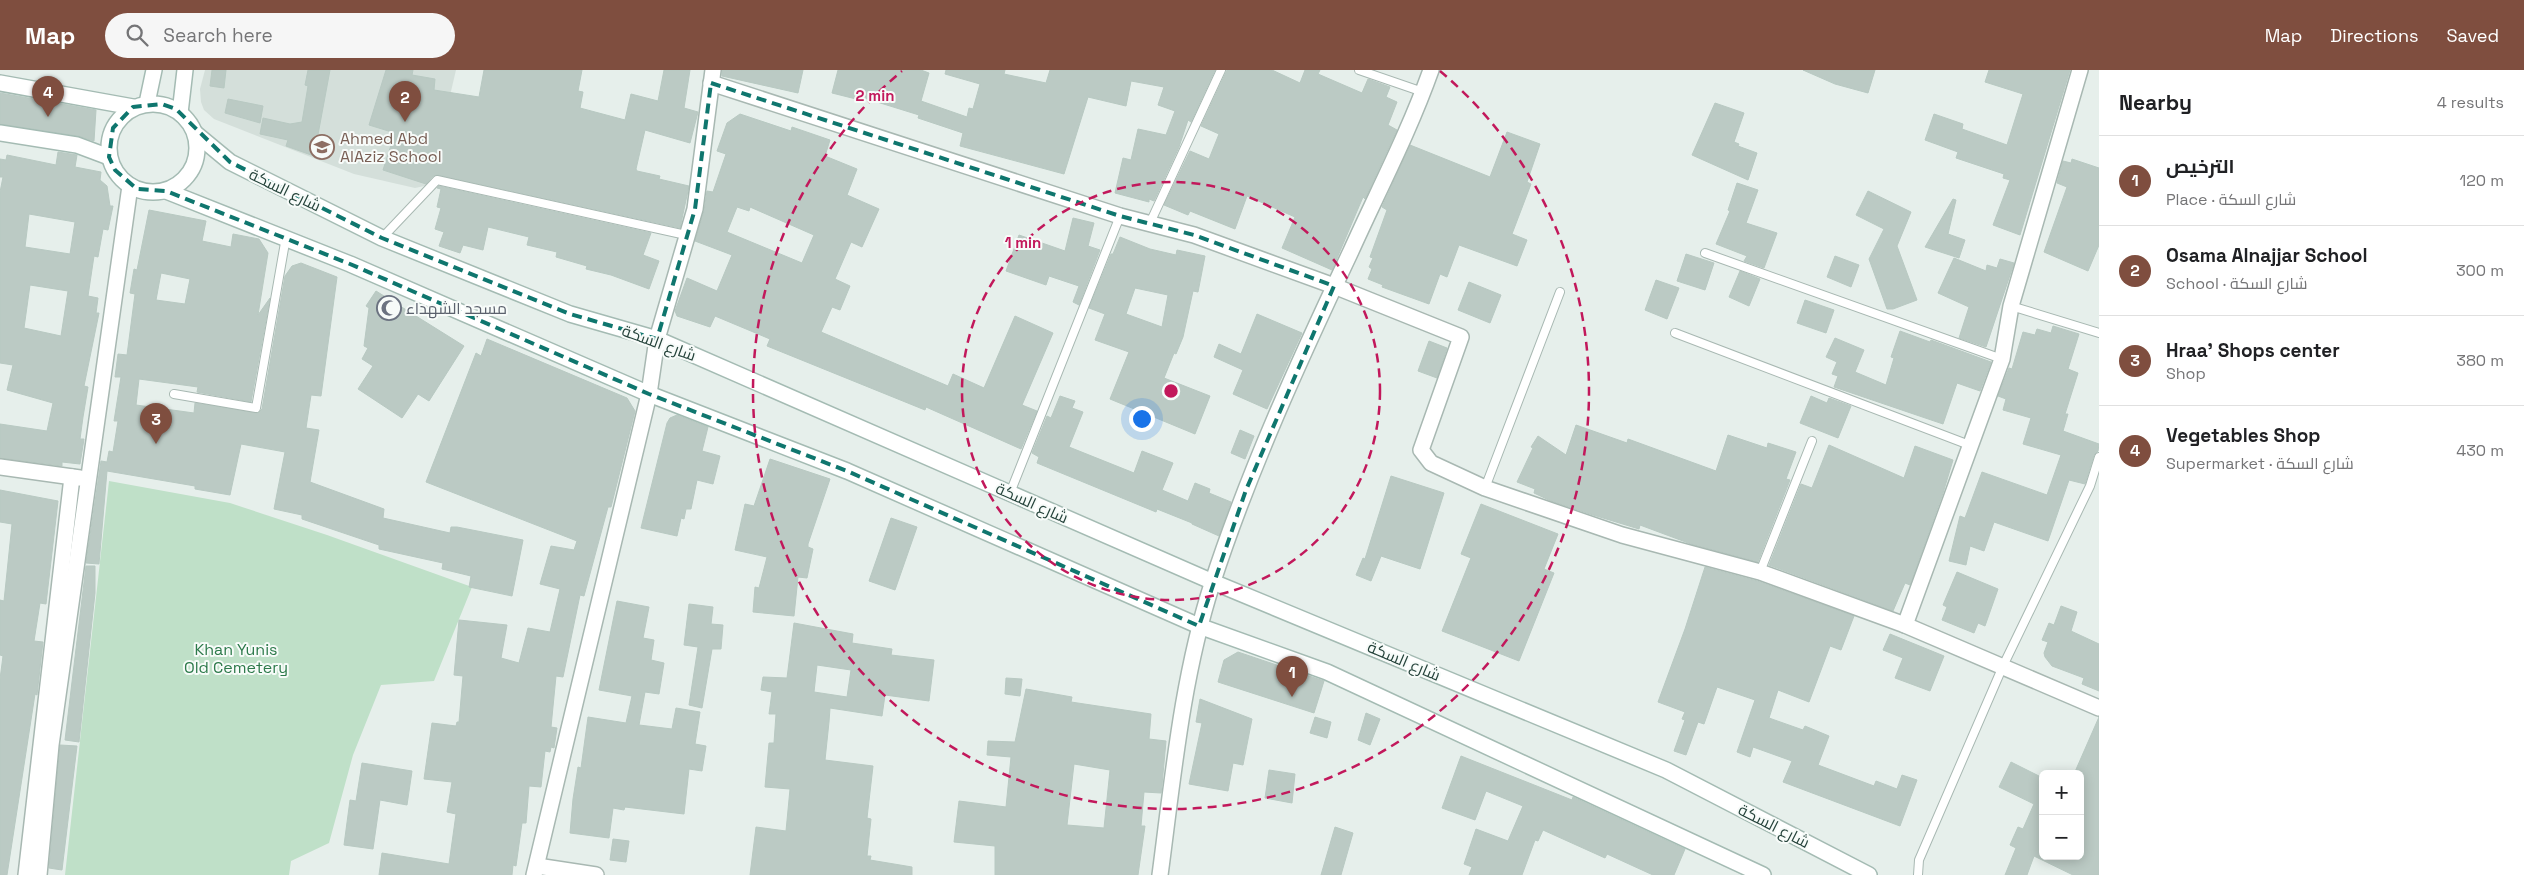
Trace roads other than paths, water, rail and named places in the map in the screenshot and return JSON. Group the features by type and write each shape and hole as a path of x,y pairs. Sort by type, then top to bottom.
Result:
{"street":[{"path":"0,83 140,105 162,104 180,113 187,119 195,133 198,146 196,160 190,174 179,184 166,191 151,192 130,186 115,170 109,157 109,142 113,128 121,116 140,105 154,70"},
{"path":"180,113 185,70"},
{"path":"1160,875 1180,725 1199,626 1213,582 1246,490 1334,286 1423,92 1430,70"},
{"path":"1905,625 1972,446 2002,359 2012,306 2080,70"},
{"path":"596,875 536,871 649,394 657,339 695,209 712,76 1120,216 1194,235 1334,286 1461,337 1421,450 1431,463 1485,488 1622,534 1760,572 1905,625 2099,708"},
{"path":"0,133 77,145 109,157"},
{"name":"شارع السكة","path":"195,133 230,162 382,238 570,314 657,339 1213,582 1666,770 1869,875"},
{"path":"39,875 51,745 87,478 130,186"},
{"path":"166,191 286,237 649,394 847,471 1199,626 1327,672 1763,875"},
{"path":"0,467 87,478"},
{"path":"26,875 72,477"}],"lane":[{"path":"1150,223 1221,70"},
{"path":"1359,70 1423,92"},
{"path":"382,238 438,180 686,236"},
{"path":"1010,493 1120,216"},
{"path":"174,394 256,408 286,237"},
{"path":"1705,253 2002,359"},
{"path":"1485,488 1560,292"},
{"path":"2012,306 2099,333"},
{"path":"1675,332 1972,446"},
{"path":"1760,572 1812,441"},
{"path":"1918,875 1919,860 2004,666 2090,486 2099,457"}],"place":[{"name":"Vegetables Shop","path":"48,117"},
{"name":"Osama Alnajjar School","path":"405,122"},
{"name":"Ahmed Abd AlAziz School","path":"322,147"},
{"name":"مسجد الشهداء","path":"389,308"},
{"name":"Hraa' Shops center","path":"156,444"},
{"name":"الترخيص","path":"1292,697"}],"park label":[{"name":"Khan Yunis Old Cemetery","path":"236,658"}]}
